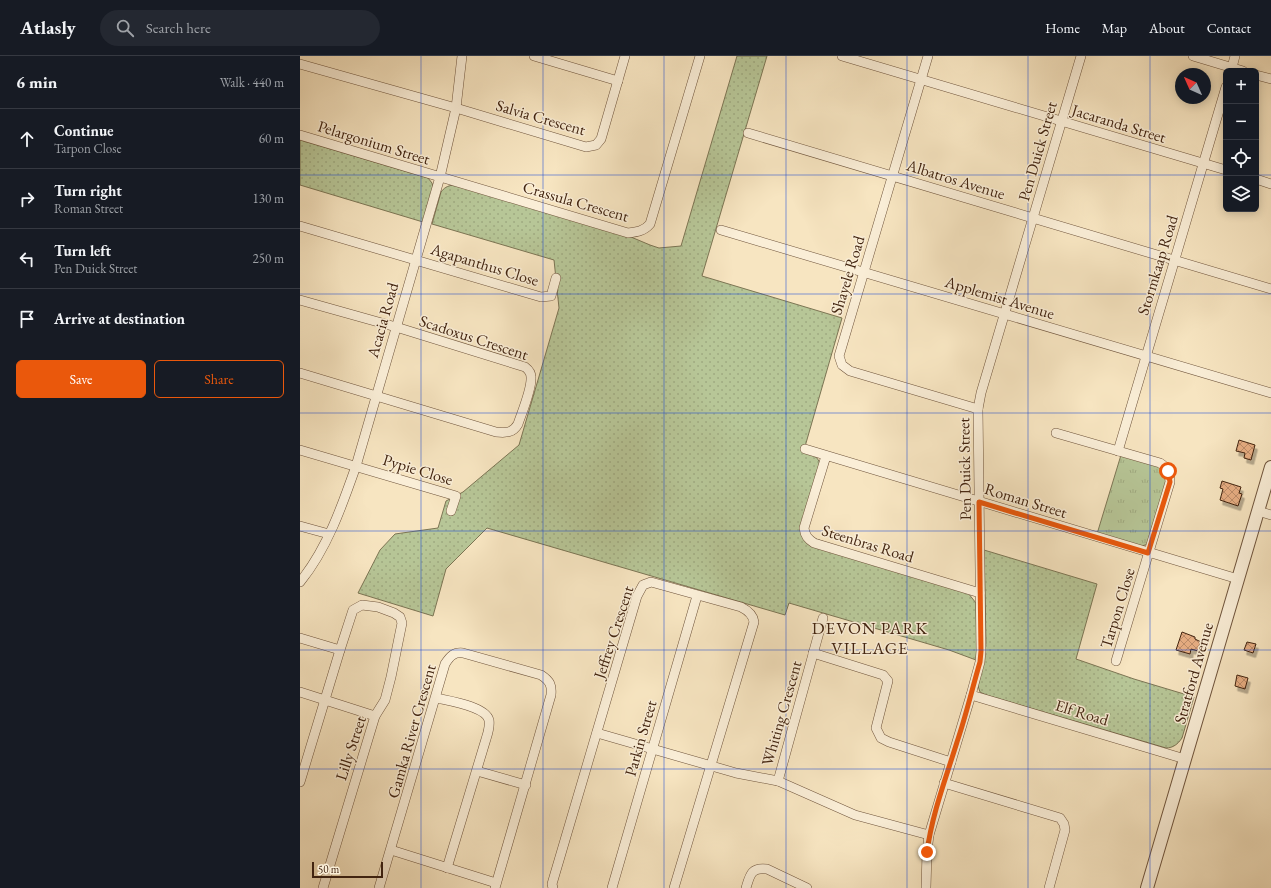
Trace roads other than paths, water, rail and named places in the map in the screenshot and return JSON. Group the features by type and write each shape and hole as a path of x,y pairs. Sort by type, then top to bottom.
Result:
{"street":[{"name":"Acacia Road","path":"300,582 314,562 329,534 344,500 356,466 440,177 456,108 462,56"},
{"path":"534,56 618,81"},
{"name":"Salvia Crescent","path":"300,64 456,108 586,147 596,145 601,139 625,56"},
{"name":"Crassula Crescent","path":"440,177 628,233 642,231 650,224 700,56"},
{"name":"Jacaranda Street","path":"842,56 1223,169"},
{"name":"Shayele Road","path":"928,56 839,356 842,365 850,371 978,409"},
{"name":"Pen Duick Street","path":"926,888 929,835 980,662 978,409 981,393 1004,314 1081,56"},
{"path":"1193,56 1228,68"},
{"path":"1231,68 1235,56"},
{"path":"1259,76 1271,79"},
{"name":"Stormkaap Road","path":"1118,451 1223,97"},
{"name":"Albatros Avenue","path":"748,133 1271,289"},
{"name":"Pelargonium Street","path":"300,135 440,177"},
{"path":"1259,180 1271,184"},
{"path":"300,226 416,259"},
{"name":"Applemist Avenue","path":"721,230 1271,393"},
{"name":"Agapanthus Close","path":"416,259 541,297 551,296 556,278"},
{"path":"300,300 396,328"},
{"name":"Scadoxus Crescent","path":"376,396 496,432 505,433 511,432 518,424 531,383 532,376 529,370 525,367 396,328"},
{"path":"300,373 376,396"},
{"name":"Tarpon Close","path":"1056,433 1160,463 1166,468 1170,475 1170,482 1116,661"},
{"name":"Roman Street","path":"806,449 1238,579"},
{"path":"300,450 356,466"},
{"name":"Steenbras Road","path":"826,456 804,528 804,532 808,539 814,543 980,593"},
{"name":"Pypie Close","path":"356,466 456,496 451,511"},
{"name":"Stratford Avenue","path":"1146,888 1271,467"},
{"path":"1258,511 1271,515"},
{"path":"300,526 329,534"},
{"name":"Jeffrey Crescent","path":"552,888 640,587 645,583 651,582 741,607 752,615 754,622 674,888"},
{"name":"Parkin Street","path":"612,888 697,596"},
{"name":"Lilly Street","path":"323,888 375,716 384,700 391,677 402,623 400,618 391,611 366,605 356,608 350,617 340,650"},
{"name":"Whiting Crescent","path":"778,781 823,618"},
{"path":"300,638 340,650 300,782"},
{"name":"Gamka River Crescent","path":"457,653 463,653 541,675 550,682 552,687 526,785 495,886 447,868 391,850 436,698 445,664 449,658 457,653"},
{"name":"Whiting Crescent","path":"813,653 883,675 888,681 876,728 881,738 951,762"},
{"path":"300,692 375,716"},
{"name":"Elf Road","path":"971,695 1185,759"},
{"path":"436,698 479,709 485,714 489,721 477,771 447,868"},
{"name":"Whiting Crescent","path":"597,733 736,774 778,781 855,815 929,835"},
{"path":"477,771 526,785"},
{"path":"944,782 1060,818 1064,824 1065,830 1049,888"},
{"path":"379,888 391,850"},
{"path":"746,888 752,872 756,869 767,868 807,888"}],"district":[{"name":"DEVON PARK VILLAGE","path":"870,638"}]}
